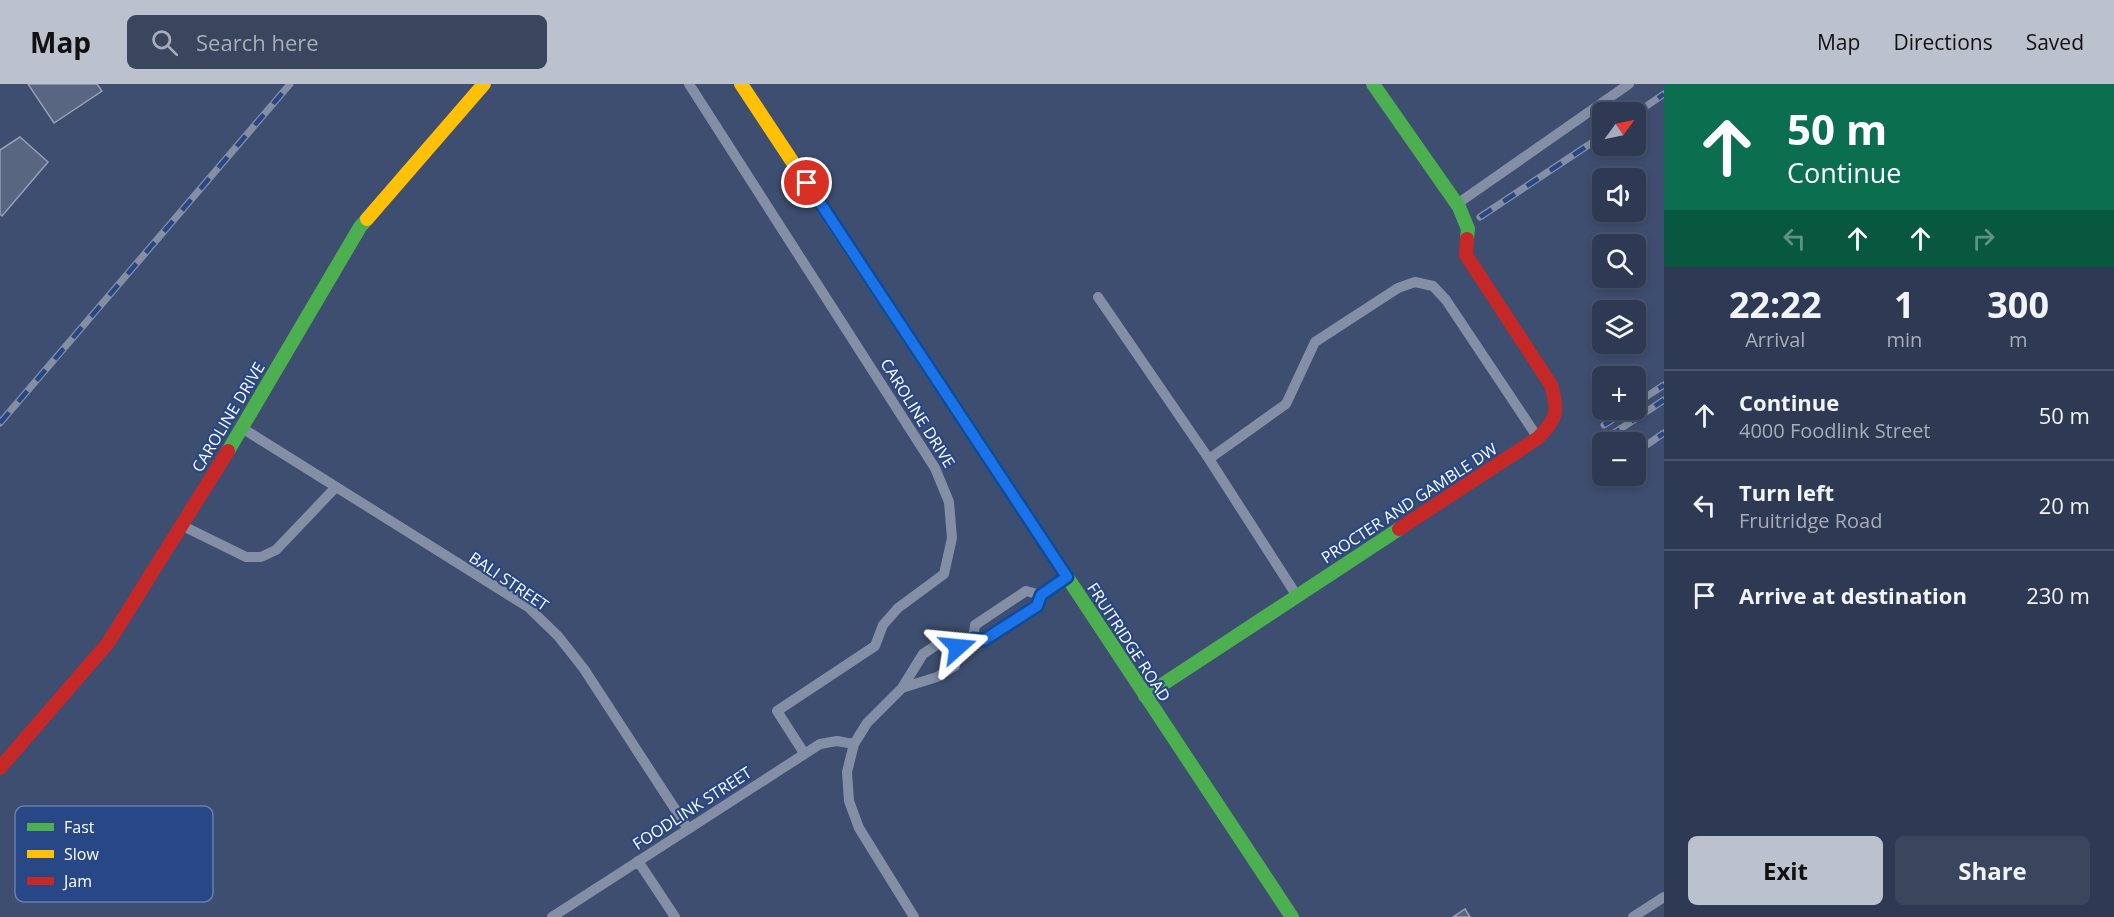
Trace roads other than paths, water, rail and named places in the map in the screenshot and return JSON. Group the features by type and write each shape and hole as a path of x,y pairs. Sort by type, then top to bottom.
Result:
{"street":[{"name":"CAROLINE DRIVE","path":"0,768 108,644 242,428 360,227 484,84"},
{"name":"CAROLINE DRIVE","path":"689,84 935,468 949,502 952,538 944,574 898,608 883,625 875,646 777,711 804,753"},
{"name":"FRUITRIDGE ROAD","path":"741,84 1292,917"},
{"name":"PROCTER AND GAMBLE DW","path":"1145,696 1538,438 1553,424 1557,404 1551,385 1466,255 1468,229 1457,204 1373,84"},
{"path":"1457,204 1629,84"},
{"path":"1209,459 1286,405 1315,342 1398,288 1415,282 1433,286 1446,300 1538,438"},
{"path":"1098,297 1209,459 1297,596"},
{"name":"BALI STREET","path":"242,428 528,607 558,636 584,669 687,829"},
{"path":"181,525 246,557 261,556 276,550 335,488"},
{"path":"914,917 859,828 849,801 847,772 854,744 867,723 902,688 923,654 941,642 958,647 973,639 984,640 1037,606 1041,595 1067,577"},
{"path":"973,639 975,625 1026,591 1041,595"},
{"path":"902,688 937,677 955,666 958,647"},
{"name":"FOODLINK STREET","path":"552,917 804,753 820,744 837,741 854,744"},
{"path":"638,861 675,917"},
{"path":"1634,917 1664,897"}],"railway":[{"path":"0,423 290,84"},
{"path":"1646,106 1664,94"},
{"path":"1480,217 1592,143"},
{"path":"1646,397 1664,385"},
{"path":"1616,432 1664,400"},
{"path":"1604,425 1612,420"},
{"path":"1646,445 1664,433"}]}
